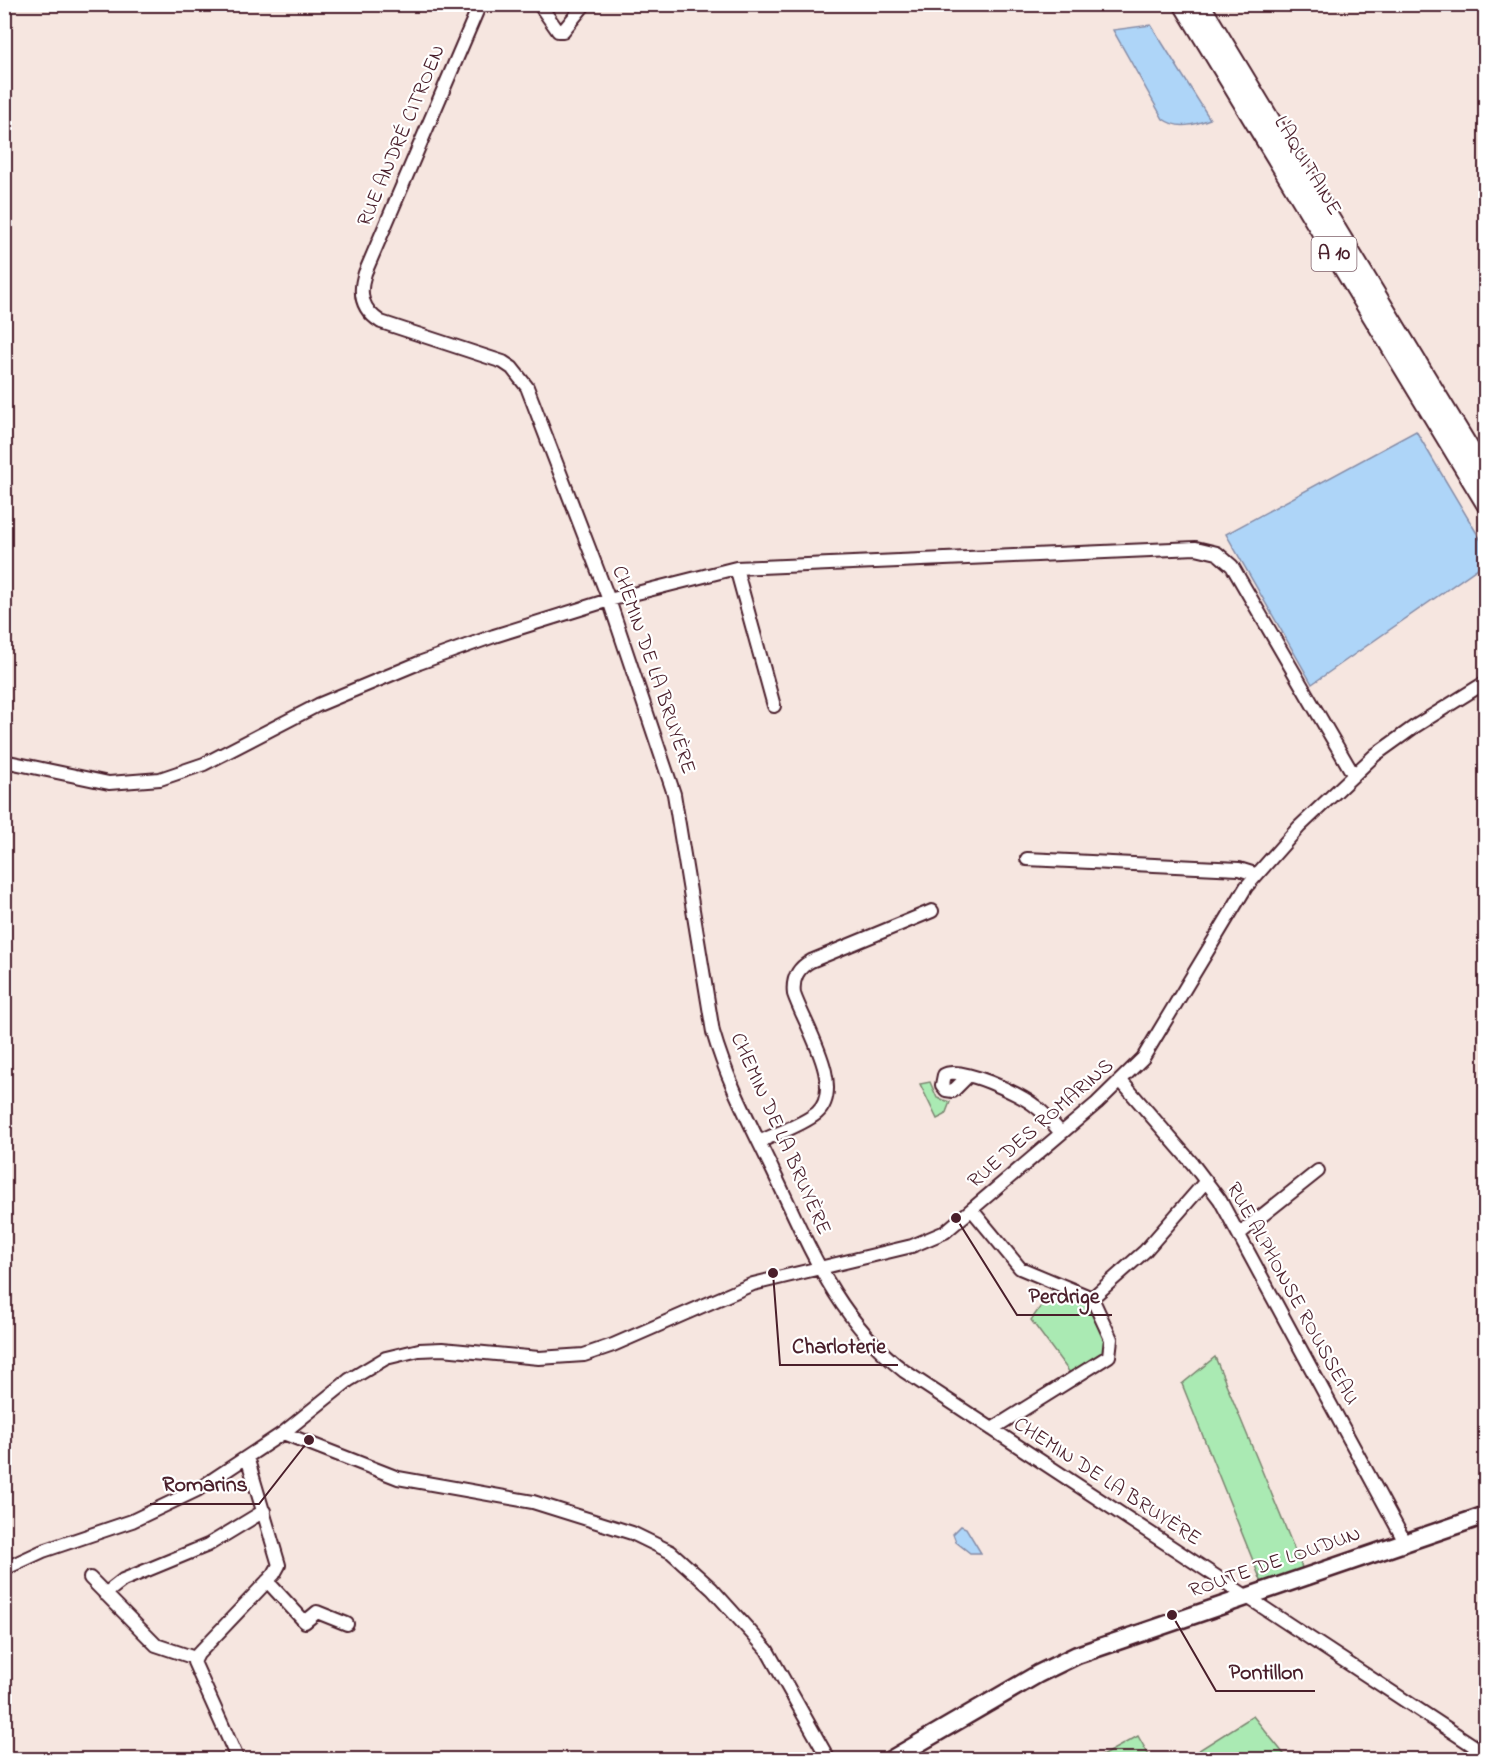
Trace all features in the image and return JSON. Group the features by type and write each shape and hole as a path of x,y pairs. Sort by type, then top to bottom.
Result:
{"highway":[{"name":"L'AQUITAINE","path":"1183,4 1485,504"},
{"name":"L'AQUITAINE","path":"1200,4 1485,476"}],"main road":[{"name":"ROUTE DE LOUDUN","path":"890,1760 1060,1662 1485,1515"}],"street":[{"name":"RUE ANDRÉ CITROEN","path":"362,283 480,4"},
{"path":"539,4 558,31 563,31 585,4"},
{"name":"CHEMIN DE LA BRUYÈRE","path":"362,283 365,307 381,322 492,357 521,376 537,411 609,600 674,794 713,1032 728,1075 819,1266 854,1323 887,1358 1485,1754"},
{"path":"4,761 109,783 160,779 204,764 318,705 380,678 494,636 609,600 736,568 1071,552 1207,550 1225,559 1232,567 1353,774"},
{"path":"736,568 774,706"},
{"name":"RUE DES ROMARINS","path":"4,1569 43,1551 132,1521 179,1500 283,1433 349,1380 386,1358 419,1350 442,1349 539,1358 584,1355 613,1345 741,1288 819,1266 924,1242 945,1232 1121,1081 1154,1044 1255,874 1353,774 1414,727 1485,682"},
{"path":"1027,859 1239,869 1255,874"},
{"path":"759,1142 808,1118 824,1106 828,1096 828,1078 794,994 794,980 800,969 811,961 932,911"},
{"path":"968,1076 1023,1098 1041,1110 1061,1133"},
{"name":"RUE ALPHONSE ROUSSEAU","path":"1121,1081 1206,1181 1239,1234 1405,1542"},
{"path":"1239,1234 1318,1171"},
{"path":"1092,1299 1150,1245 1206,1181"},
{"path":"972,1210 1020,1268 1092,1299 1111,1340 1109,1356 992,1429"},
{"path":"283,1433 398,1478 533,1502 632,1533 671,1552 712,1589 767,1650 829,1760"},
{"path":"238,1760 194,1667 195,1658 277,1570 279,1560 247,1457"},
{"path":"105,1594 123,1580 216,1541 264,1510"},
{"path":"90,1578 156,1645 195,1658"},
{"path":"267,1581 305,1622 316,1612 347,1624"}],"green space":[{"path":"930,1082 937,1098 950,1102 945,1115 937,1119 920,1084"},
{"path":"1054,1288 1089,1302 1107,1341 1107,1351 1073,1377 1031,1320"},
{"path":"1215,1357 1303,1570 1262,1583 1182,1384"},
{"path":"1253,1716 1288,1759 1185,1759"},
{"path":"1138,1736 1151,1759 1096,1759"}],"water":[{"path":"1151,25 1210,119 1192,125 1180,125 1163,119 1113,30"},
{"path":"1416,431 1485,547 1485,563 1312,684 1226,534"},
{"path":"961,1526 966,1528 981,1553 970,1553 956,1542 953,1534"}],"place":[{"name":"Perdrige","path":"956,1218"},
{"name":"Charloterie","path":"773,1273"},
{"name":"Romarins","path":"309,1440"},
{"name":"Pontillon","path":"1172,1615"}]}
